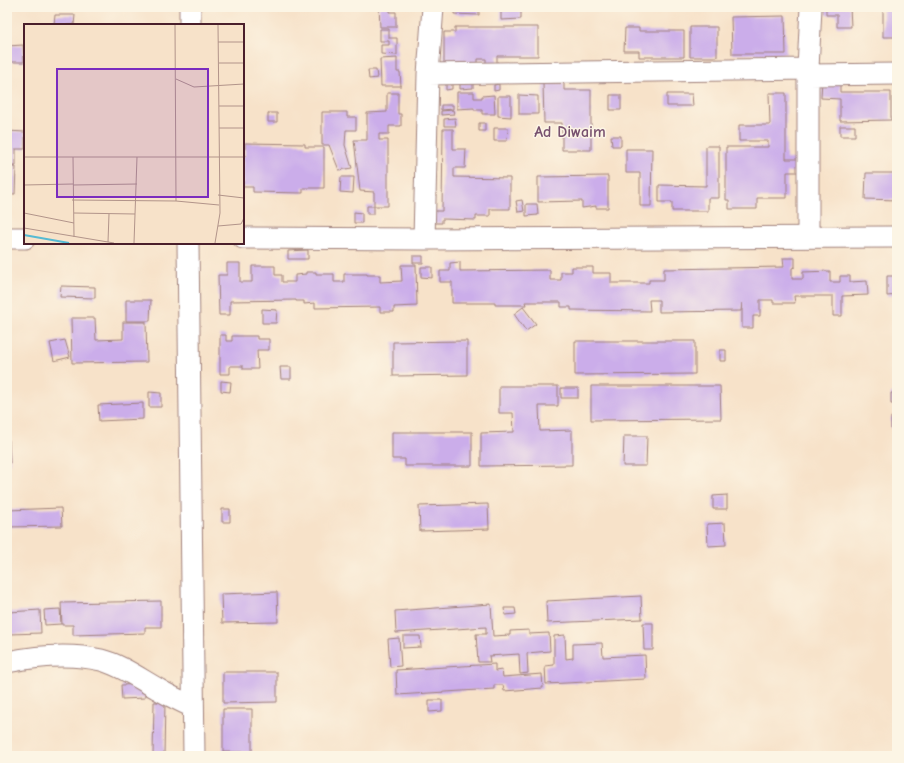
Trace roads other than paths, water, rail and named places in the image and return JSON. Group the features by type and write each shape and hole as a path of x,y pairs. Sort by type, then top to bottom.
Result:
{"street":[{"path":"190,7 190,24"},
{"path":"424,239 428,74 433,7"},
{"path":"808,237 811,7"},
{"path":"428,74 809,72 897,74"},
{"path":"244,238 424,239 897,237"},
{"path":"7,238 24,238"},
{"path":"188,244 194,756"},
{"path":"7,662 33,658 66,656 102,660 193,707"}],"district":[{"name":"Ad Diwaim","path":"570,132"}]}
